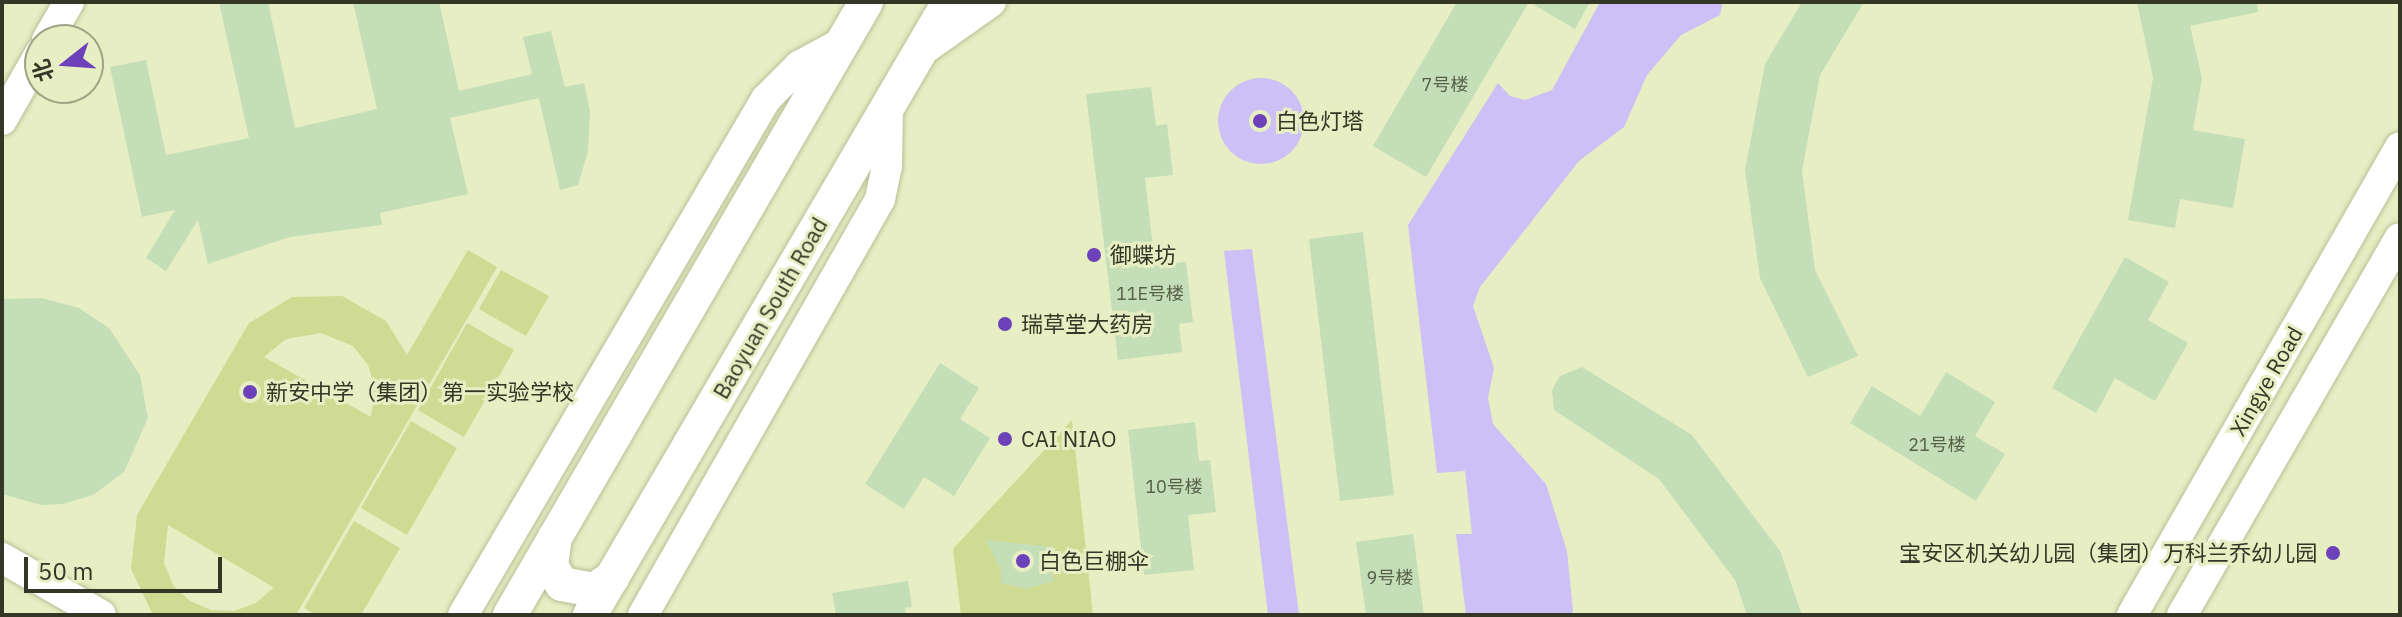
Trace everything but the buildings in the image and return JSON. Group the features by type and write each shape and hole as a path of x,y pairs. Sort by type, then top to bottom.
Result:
{"main road":[{"path":"510,615 866,2"},
{"name":"Baoyuan South Road","path":"590,615 949,2"},
{"path":"555,537 551,566 562,584 594,590 612,578"}],"street":[{"path":"56,24 69,2"},
{"path":"463,615 766,99 799,66 844,39 851,2"},
{"path":"920,52 991,2"},
{"path":"2,120 24,81"},
{"path":"643,615 880,199 887,166 888,108"},
{"name":"Xingye Road","path":"2132,615 2400,147"},
{"name":"Xingye Road","path":"2182,615 2400,238"},
{"path":"2,558 101,615"}],"green space":[{"path":"468,250 497,267 296,615 153,615 131,569 137,515 249,323 292,297 342,296 386,321 407,355","holes":["321,333 353,346 368,365 375,388 371,417 264,357 286,339","168,525 273,587 273,588 256,603 234,611 211,610 190,601 173,585 164,563"]},
{"path":"501,270 549,296 526,336 479,309"},
{"path":"467,323 514,350 464,437 418,410"},
{"path":"1072,420 1093,615 961,615 953,549"},
{"path":"411,421 457,448 407,535 361,508"},
{"path":"354,521 400,548 361,615 316,615 304,608"}],"shaded area":[{"path":"1600,2 1723,2 1720,15 1681,35 1647,75 1624,127 1579,161 1480,287 1473,306 1494,368 1488,398 1493,424 1546,484 1567,551 1573,611 1571,615 1466,615 1456,534 1472,534 1465,471 1437,473 1408,225 1498,83 1510,96 1525,100 1552,90"},
{"path":"1261,78 1285,85 1297,97 1304,121 1297,145 1285,157 1261,164 1237,157 1225,145 1218,121 1225,97 1237,85"},
{"path":"1252,249 1299,615 1268,615 1224,251"}],"place":[{"name":"白色灯塔","path":"1260,121"},
{"name":"御蝶坊","path":"1094,255"},
{"name":"瑞草堂大药房","path":"1005,324"},
{"name":"新安中学（集团）第一实验学校","path":"250,392"},
{"name":"CAI NIAO","path":"1005,439"},
{"name":"宝安区机关幼儿园（集团）万科兰乔幼儿园","path":"2333,553"},
{"name":"白色巨棚伞","path":"1023,561"}]}
